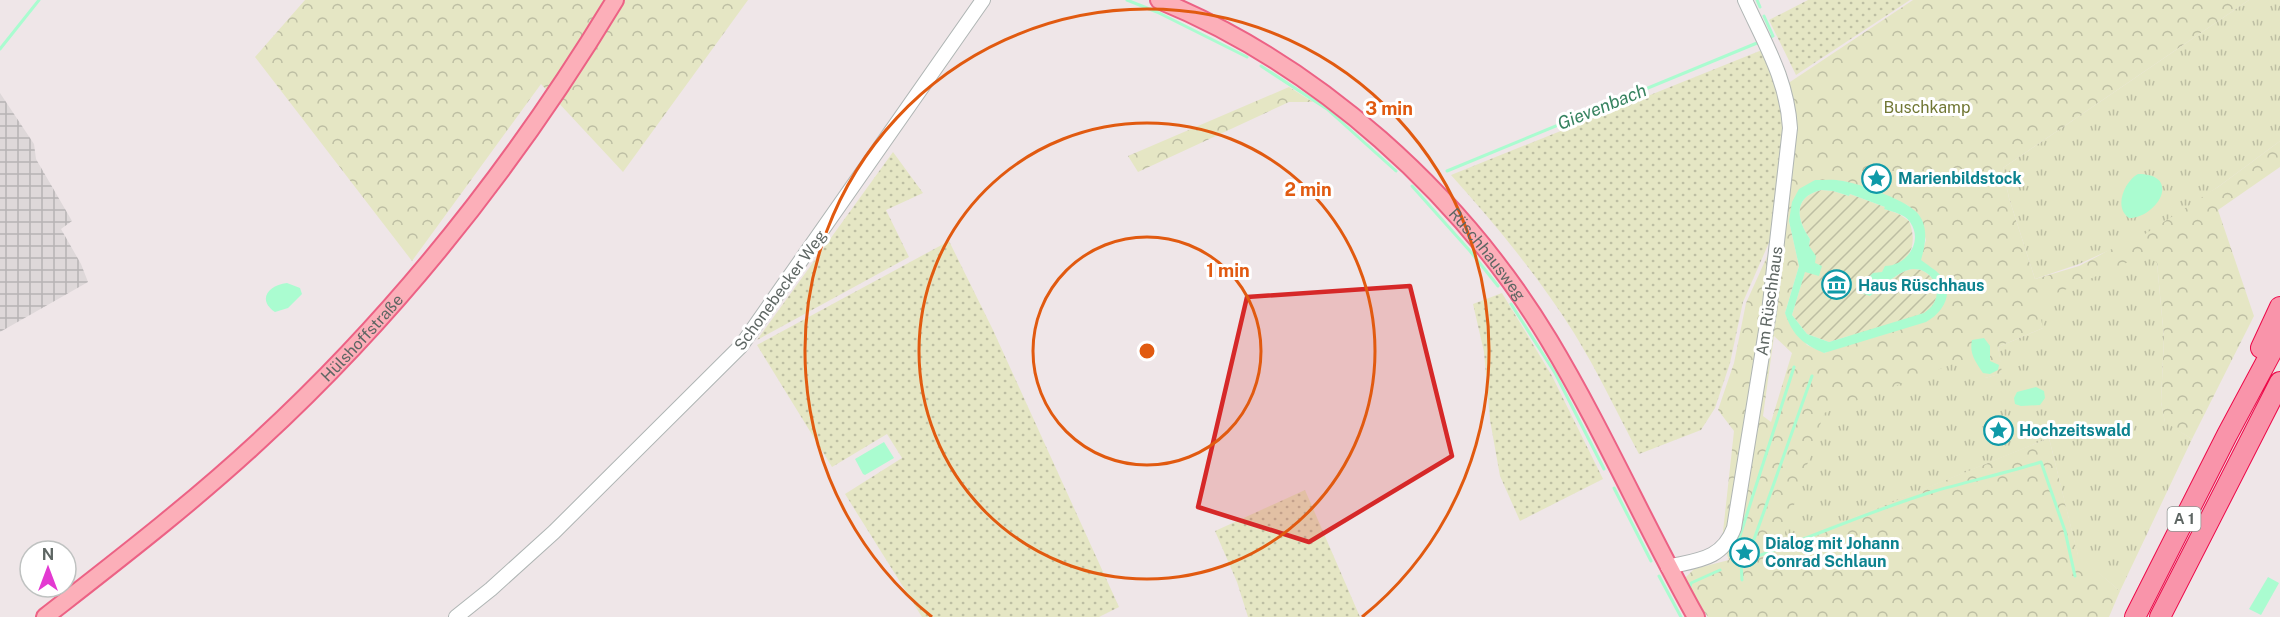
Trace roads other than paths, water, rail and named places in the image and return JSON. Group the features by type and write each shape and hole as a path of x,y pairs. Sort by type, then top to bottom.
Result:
{"highway":[{"path":"2227,435 2226,418 2280,307"},
{"name":"A 1","path":"2135,617 2280,336"},
{"name":"A 1","path":"2160,617 2280,382"},
{"path":"2252,434 2271,419 2280,404"}],"main road":[{"name":"Hülshoffstraße","path":"45,617 160,527 234,464 289,413 360,341 430,261 484,192 542,112 615,0"},
{"name":"Rüschhausweg","path":"1159,0 1250,46 1333,101 1375,135 1445,203 1496,263 1549,341 1583,401 1695,617"}],"street":[{"name":"Schonebecker Weg","path":"456,617 554,532 741,346 983,0"},
{"name":"Am Rüschhaus","path":"1668,567 1699,560 1719,551 1726,546 1734,528 1773,285 1790,128 1789,107 1784,86 1745,0"}],"waterway":[{"path":"0,49 39,0"},
{"path":"1127,0 1157,12 1247,57"},
{"name":"Gievenbach","path":"1757,0 1760,7"},
{"name":"Gievenbach","path":"1764,16 1773,36 1770,37"},
{"name":"Gievenbach","path":"1447,171 1757,43"},
{"path":"1261,66 1327,109 1396,171"},
{"name":"Gievenbach","path":"1412,186 1498,286"},
{"name":"Gievenbach","path":"1511,304 1555,373 1604,469"},
{"path":"1738,542 1794,367"},
{"path":"1751,548 1812,376"},
{"path":"1742,580 1741,562 1910,499 2041,462 2065,531 2075,576"},
{"name":"Gievenbach","path":"1614,488 1651,561"},
{"path":"1689,591 1691,583 1720,570"},
{"name":"Gievenbach","path":"1659,576 1681,617"}],"place":[{"name":"Marienbildstock","path":"1877,178"},
{"name":"Haus Rüschhaus","path":"1837,285"},
{"name":"Hochzeitswald","path":"1998,430"},
{"name":"Dialog mit Johann Conrad Schlaun","path":"1744,552"}],"park label":[{"name":"Buschkamp","path":"1927,107"}]}
